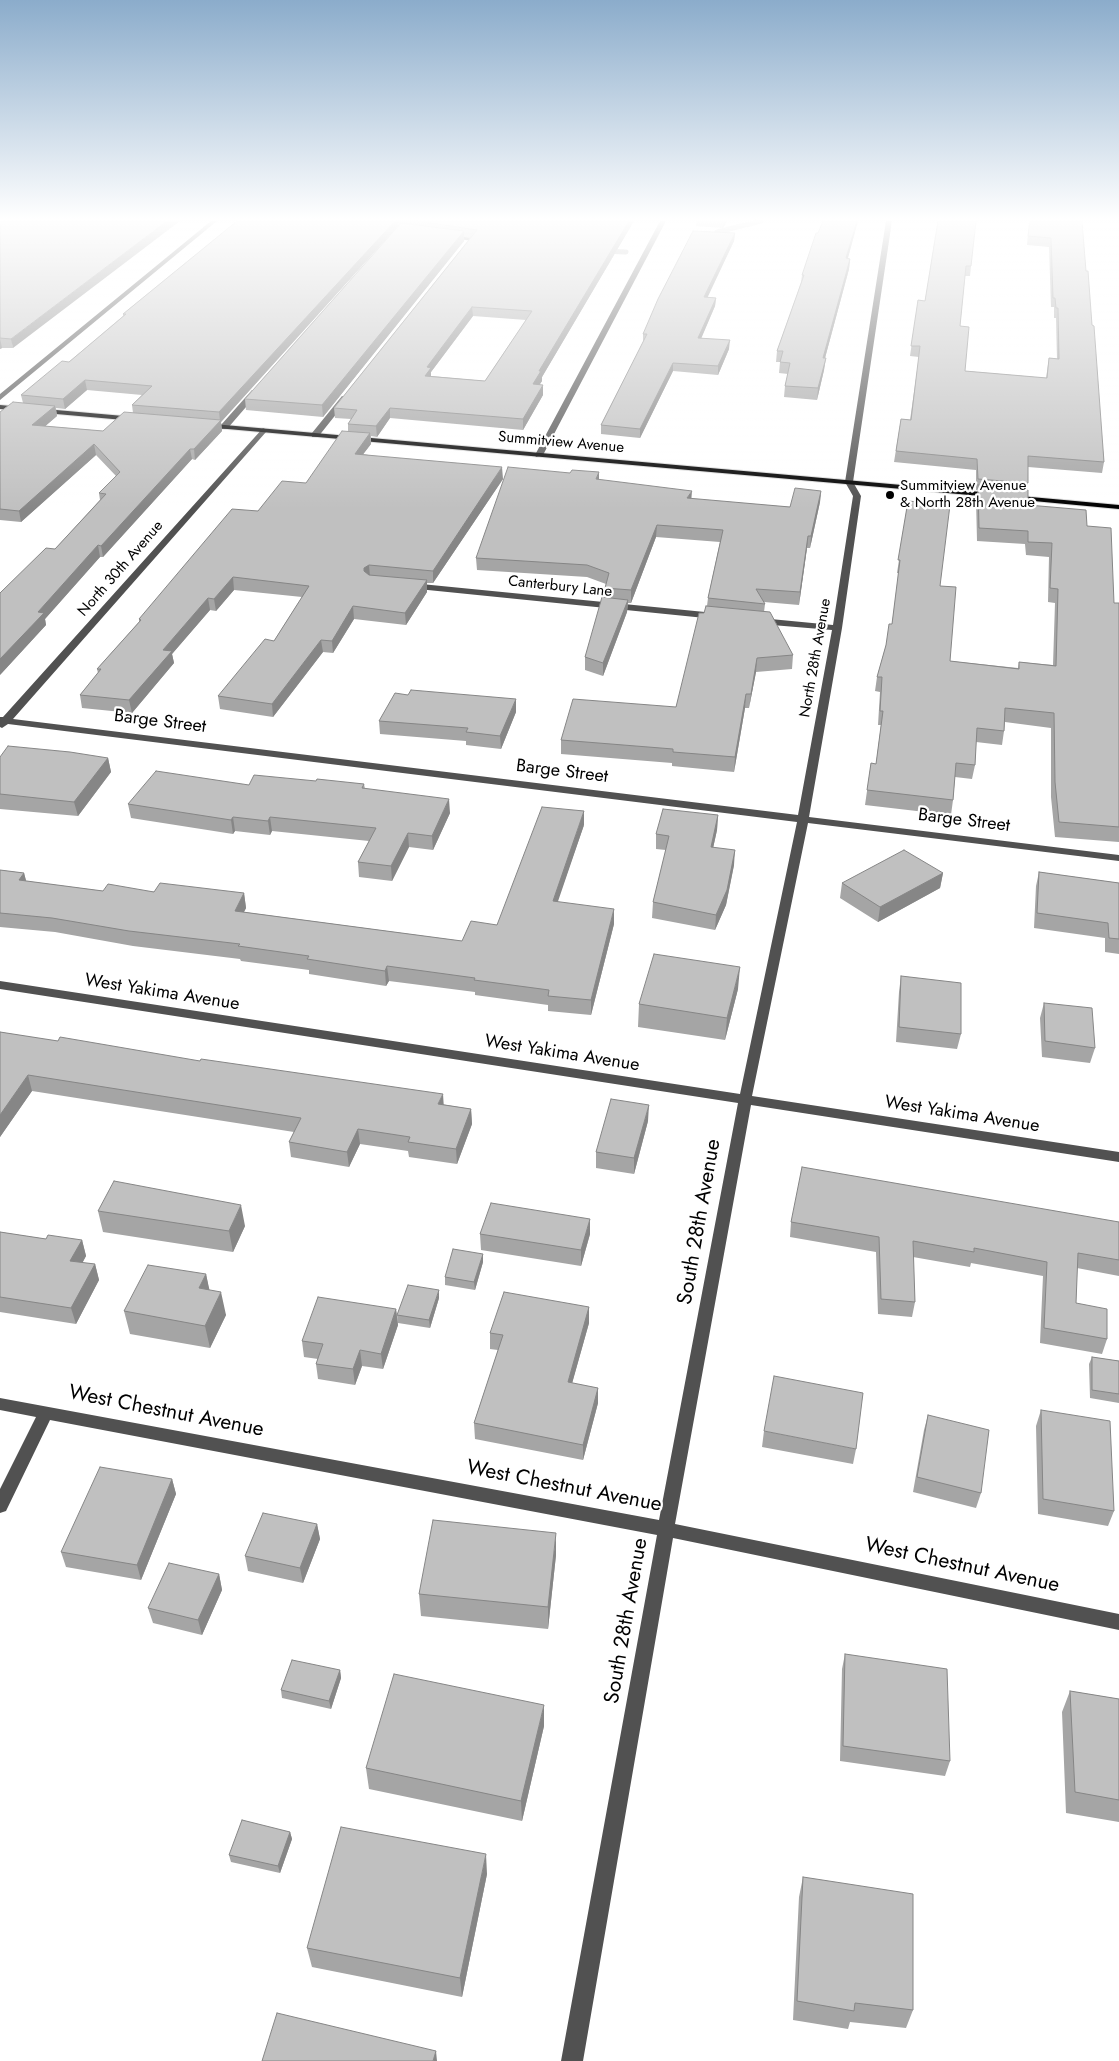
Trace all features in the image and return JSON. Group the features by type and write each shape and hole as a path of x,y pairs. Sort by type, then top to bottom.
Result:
{"main road":[{"path":"0,406 146,420"},
{"name":"Summitview Avenue","path":"195,424 1119,507"}],"street":[{"path":"0,398 97,317"},
{"path":"539,455 612,317"},
{"name":"North 28th Avenue","path":"745,1100 803,819 837,628 858,496 849,482 874,317"},
{"path":"224,427 263,383"},
{"path":"315,435 351,389"},
{"name":"North 30th Avenue","path":"2,723 262,430"},
{"name":"Canterbury Lane","path":"400,585 728,617"},
{"path":"748,619 837,628"},
{"name":"Barge Street","path":"2,723 1119,858"},
{"name":"West Yakima Avenue","path":"0,985 1119,1157"},
{"name":"South 28th Avenue","path":"572,2061 666,1528 745,1100"},
{"name":"West Chestnut Avenue","path":"0,1404 666,1528 1119,1622"},
{"path":"0,1506 46,1412"}],"building":[{"path":"0,317 40,317 11,339 0,338"},
{"path":"122,317 306,317 219,412 132,405 152,386 85,380 63,399 21,395 62,361 69,362"},
{"path":"318,317 394,317 322,405 245,399"},
{"path":"407,317 464,317 427,367 431,368 425,376 485,381 528,317 571,317 539,371 541,371 533,384 543,385 523,419 390,408 376,426 348,424 357,410 334,408"},
{"path":"650,317 707,317 698,338 730,340 718,366 673,363 640,429 601,425 647,334 643,334"},
{"path":"789,317 834,317 823,358 826,358 818,388 785,386 790,363 780,362 783,351 777,351"},
{"path":"915,317 961,317 960,326 969,327 965,371 1047,378 1049,358 1059,359 1058,317 1091,317 1092,325 1094,326 1104,462 1028,456 1028,483 978,479 977,459 896,451 901,419 911,420 920,346 911,346"},
{"path":"13,402 55,406 32,425 103,431 124,412 221,420 194,449 190,449 101,546 98,545 38,612 44,613 0,659 0,593 46,548 55,549 106,494 99,493 120,472 94,444 19,511 0,509 0,412"},
{"path":"342,431 370,433 355,454 502,467 433,571 369,565 364,568 364,571 369,575 427,580 405,613 353,606 332,641 321,640 272,704 218,696 265,639 274,641 309,586 233,577 214,599 208,598 163,650 172,651 129,700 80,695 101,669 97,669 141,620 139,619 232,509 258,511 282,481 306,483"},
{"path":"508,467 570,473 572,470 599,472 596,479 692,491 687,498 790,507 795,488 821,491 811,536 808,536 800,592 756,589 765,604 708,598 723,530 657,525 631,590 605,588 609,573 587,565 476,558"},
{"path":"978,485 1028,490 1028,505 1086,510 1087,526 1111,528 1114,603 1119,603 1119,827 1059,822 1055,782 1054,713 1005,708 1004,731 977,728 975,765 956,763 953,800 867,790 871,763 876,764 883,711 880,711 882,677 877,677 886,645 889,624 892,624 900,560 898,560 908,501 950,505 940,586 956,587 950,661 1019,669 1019,662 1056,666 1058,589 1050,588 1052,543 1028,542 1028,531 979,528"},
{"path":"602,597 628,600 603,663 585,657"},
{"path":"706,606 770,612 793,655 757,658 751,694 746,694 735,757 673,752 673,749 561,740 573,699 676,707 699,613 704,613"},
{"path":"411,690 516,699 500,736 466,732 468,728 379,721 395,693 408,695"},
{"path":"8,746 108,758 74,802 0,794 0,757"},
{"path":"156,771 249,785 254,775 316,781 317,779 364,784 362,788 449,799 432,836 408,833 391,866 358,862 376,828 270,817 268,821 233,817 231,820 128,804"},
{"path":"542,807 584,811 553,901 614,909 591,1000 548,996 549,990 474,980 475,978 387,966 385,971 307,959 309,956 238,946 240,944 129,931 52,918 0,913 0,870 24,873 19,880 103,891 108,884 154,892 160,883 244,893 235,911 462,941 471,921 497,925"},
{"path":"663,809 718,815 711,847 735,850 727,890 716,915 653,902 669,836 656,834"},
{"path":"904,850 943,873 880,907 842,883"},
{"path":"1039,872 1119,883 1119,939 1109,938 1108,923 1037,913"},
{"path":"654,954 740,967 727,1018 639,1004"},
{"path":"901,976 961,983 961,1034 899,1027"},
{"path":"1044,1003 1092,1008 1095,1048 1045,1041"},
{"path":"0,1032 58,1041 60,1037 200,1061 201,1059 443,1094 438,1104 471,1109 456,1149 408,1142 410,1137 358,1129 347,1152 289,1142 301,1118 28,1075 0,1115"},
{"path":"611,1099 649,1105 634,1158 596,1152"},
{"path":"802,1167 1119,1222 1119,1260 1078,1253 1076,1303 1107,1309 1107,1339 1044,1328 1047,1262 974,1248 974,1252 913,1241 915,1302 881,1299 879,1237 791,1222"},
{"path":"114,1181 241,1205 229,1231 98,1211"},
{"path":"491,1203 590,1219 581,1250 480,1234"},
{"path":"0,1232 46,1239 48,1235 82,1240 70,1261 95,1264 71,1308 0,1297"},
{"path":"453,1249 483,1254 474,1282 445,1277"},
{"path":"148,1265 206,1274 199,1288 221,1292 205,1326 124,1311"},
{"path":"408,1285 439,1290 429,1320 397,1315"},
{"path":"504,1292 589,1307 568,1382 598,1388 583,1445 474,1423 503,1335 490,1333"},
{"path":"318,1297 396,1309 381,1354 360,1350 353,1369 316,1364 323,1344 302,1341"},
{"path":"1092,1357 1119,1361 1119,1394 1092,1390"},
{"path":"774,1376 863,1393 856,1449 764,1431"},
{"path":"1041,1410 1110,1421 1114,1511 1043,1499"},
{"path":"928,1415 989,1430 981,1493 917,1477"},
{"path":"100,1467 172,1479 137,1565 61,1552"},
{"path":"263,1513 317,1524 300,1568 245,1556"},
{"path":"433,1520 556,1533 548,1607 419,1594"},
{"path":"169,1563 219,1574 198,1620 148,1608"},
{"path":"845,1654 947,1669 950,1761 843,1746"},
{"path":"292,1660 340,1670 329,1701 281,1690"},
{"path":"394,1674 544,1705 521,1801 366,1768"},
{"path":"1070,1691 1119,1699 1119,1800 1075,1792"},
{"path":"242,1820 290,1832 278,1866 229,1855"},
{"path":"341,1827 486,1854 460,1978 307,1948"},
{"path":"803,1877 913,1894 913,2010 855,2003 854,2011 797,2001"},
{"path":"277,2013 436,2051 433,2061 262,2061"}],"place":[{"name":"Summitview Avenue & North 28th Avenue","path":"890,495"}]}
